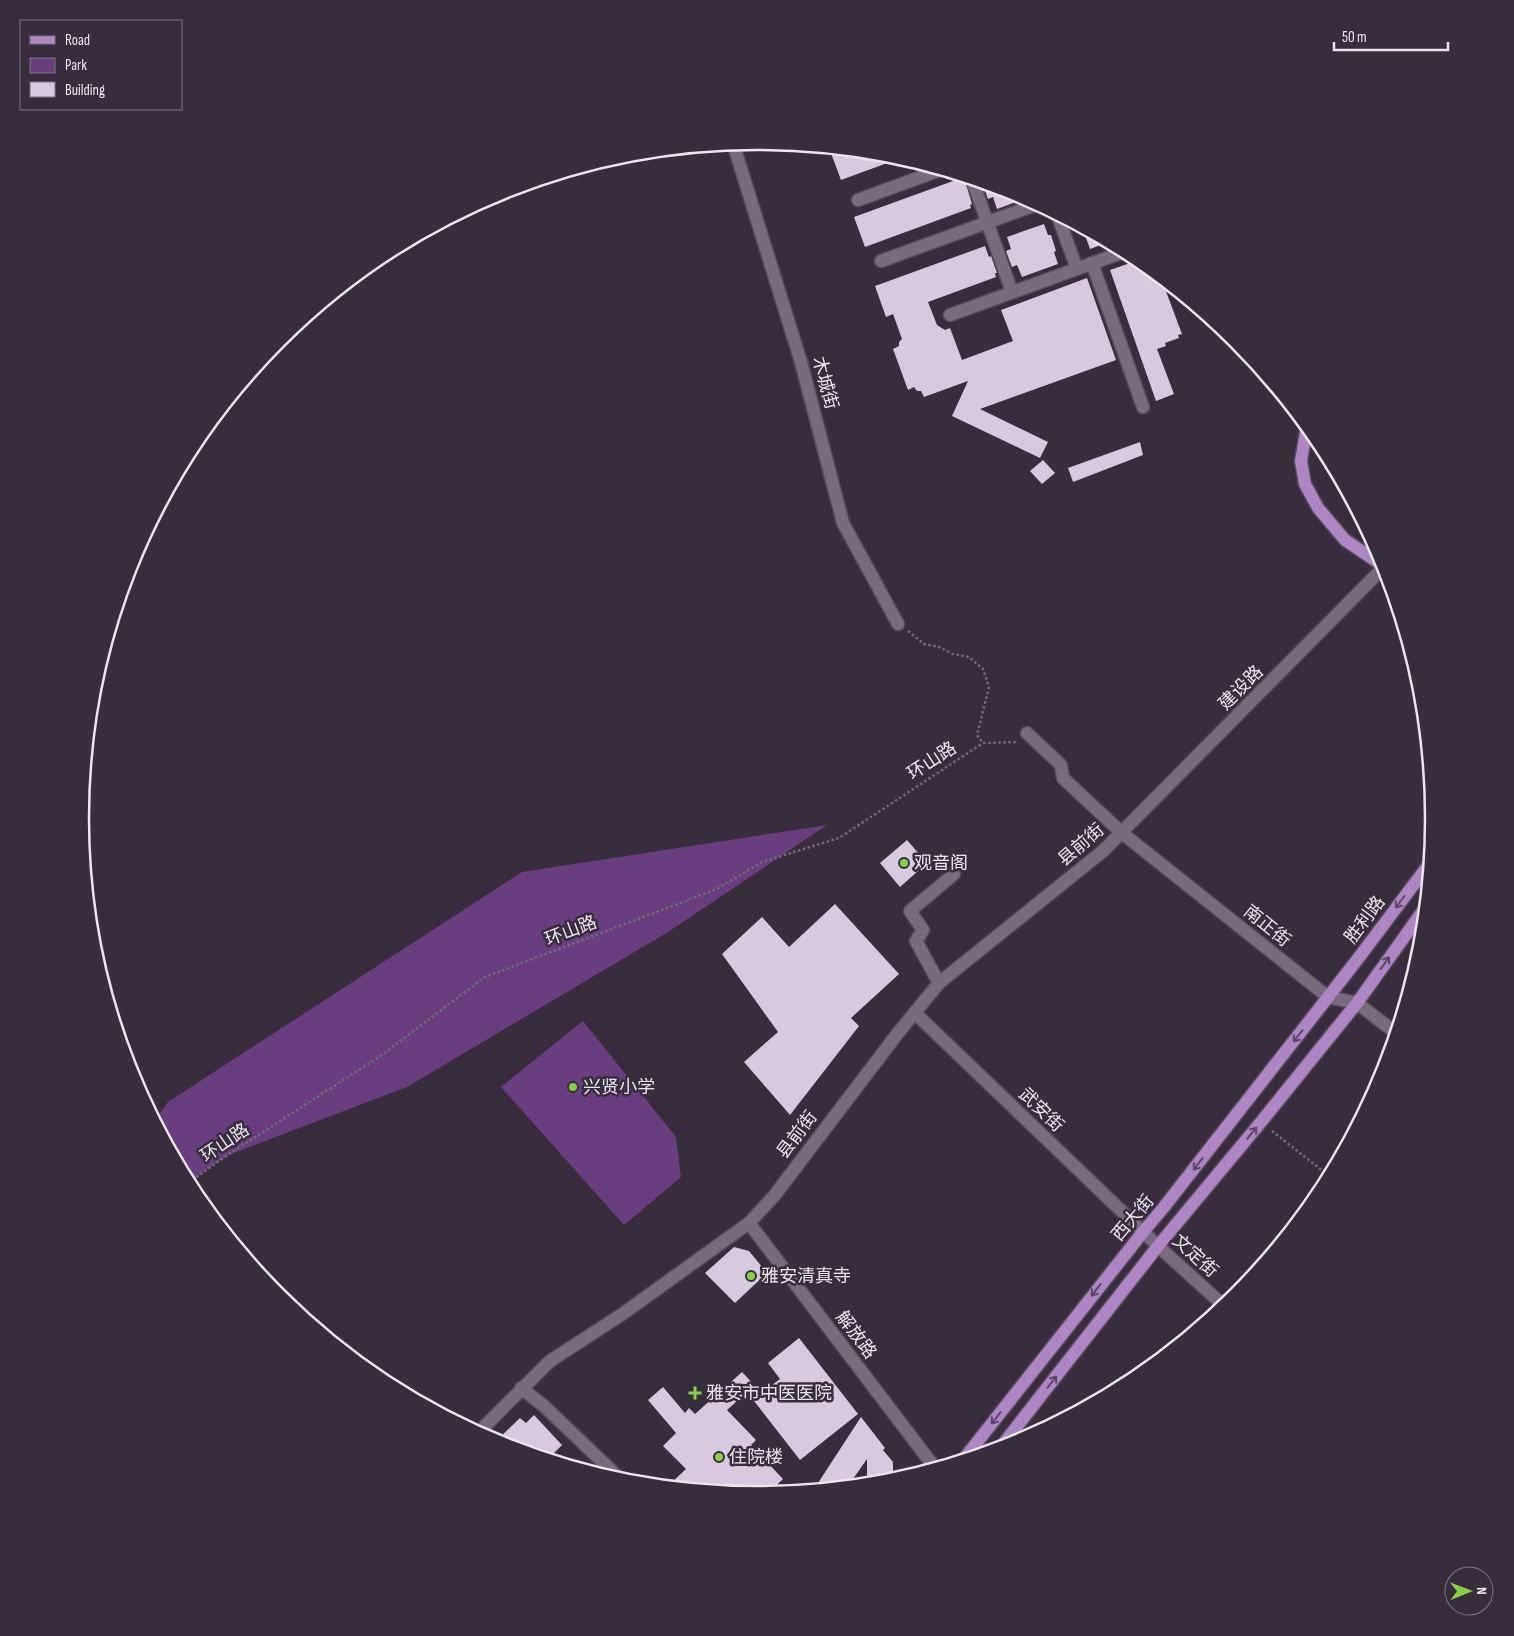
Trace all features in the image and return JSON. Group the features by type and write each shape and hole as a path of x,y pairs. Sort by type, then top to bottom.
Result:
{"main road":[{"path":"1305,436 1301,461 1305,484 1318,508 1345,540 1372,559"},
{"name":"胜利路","path":"1328,997 1423,872"},
{"path":"1357,1003 1417,918"},
{"name":"西大街","path":"970,1452 1164,1208 1328,997"},
{"name":"西大街","path":"1009,1437 1158,1246 1357,1003"}],"street":[{"name":"木城街","path":"735,150 801,362 843,523 898,624"},
{"path":"858,200 931,173"},
{"path":"974,186 1012,292"},
{"path":"881,261 1028,208"},
{"path":"1060,223 1077,269"},
{"path":"950,315 1116,255"},
{"path":"1092,264 1143,407"},
{"name":"建设路","path":"1122,833 1379,574"},
{"name":"南正街","path":"1024,738 1061,765 1063,778 1122,833 1328,997 1357,1003 1391,1029"},
{"name":"县前街","path":"484,1427 550,1361 620,1315 749,1223 774,1196 898,1033 939,983 1103,851 1122,833"},
{"path":"939,983 916,941 923,930 910,911 954,874"},
{"name":"武安街","path":"915,1013 1143,1232"},
{"name":"解放路","path":"749,1223 931,1463"},
{"name":"文定街","path":"1143,1232 1219,1301"},
{"path":"522,1388 544,1406 609,1469"}],"path":[{"path":"898,624 914,634 924,644 939,647 953,654 969,657 983,669 989,687 977,735 983,743 1024,738"},
{"name":"环山路","path":"194,1178 379,1056 485,977 717,890 762,862 839,838 983,743"},
{"path":"1261,1122 1324,1172"}],"green space":[{"path":"827,825 668,932 407,1087 226,1156 194,1178 159,1115 168,1102 522,872"},
{"path":"583,1021 676,1137 681,1177 624,1225 501,1087"}],"building":[{"path":"831,154 887,163 841,180"},
{"path":"955,180 966,183 972,204 970,205 971,208 865,247 854,217"},
{"path":"985,190 1016,202 997,209 993,197 988,199"},
{"path":"1044,224 1048,235 1051,235 1058,264 1022,277 1017,265 1012,267 1006,251 1011,249 1007,237"},
{"path":"1085,236 1101,245 1090,249"},
{"path":"985,246 989,257 991,256 997,273 995,273 996,277 928,302 937,325 945,330 950,328 962,360 1013,341 1001,310 1087,278 1116,360 980,409 1048,442 1040,458 952,416 968,381 924,397 921,391 917,391 914,387 908,390 893,349 899,346 899,342 902,339 893,314 886,317 875,286"},
{"path":"1130,263 1165,289 1182,334 1178,335 1179,338 1165,343 1166,346 1157,349 1174,394 1156,401 1110,270"},
{"path":"1140,442 1143,455 1073,482 1068,468"},
{"path":"1043,460 1055,473 1042,484 1030,471"},
{"name":"观音阁","path":"907,840 927,863 900,887 880,863"},
{"path":"835,904 899,974 851,1018 859,1026 790,1115 744,1062 778,1032 722,954 762,917 789,947"},
{"name":"雅安清真寺","path":"734,1247 749,1251 767,1273 735,1303 705,1273"},
{"path":"799,1338 858,1414 800,1460 747,1392 727,1410 756,1440 751,1445 783,1479 776,1486 757,1486 673,1481 686,1469 663,1446 676,1433 648,1400 663,1387 685,1413 689,1408 695,1414 742,1372 762,1393 780,1379 768,1363"},
{"path":"534,1415 562,1445 553,1454 502,1435 520,1418 526,1423"},
{"path":"861,1417 885,1448 883,1450 893,1462 893,1471 895,1471 867,1477 867,1459 853,1479 818,1483"}],"place":[{"name":"观音阁","path":"904,863"},
{"name":"兴贤小学","path":"573,1087"},
{"name":"雅安清真寺","path":"751,1276"},
{"name":"雅安市中医医院","path":"695,1393"},
{"name":"住院楼","path":"719,1457"}]}
